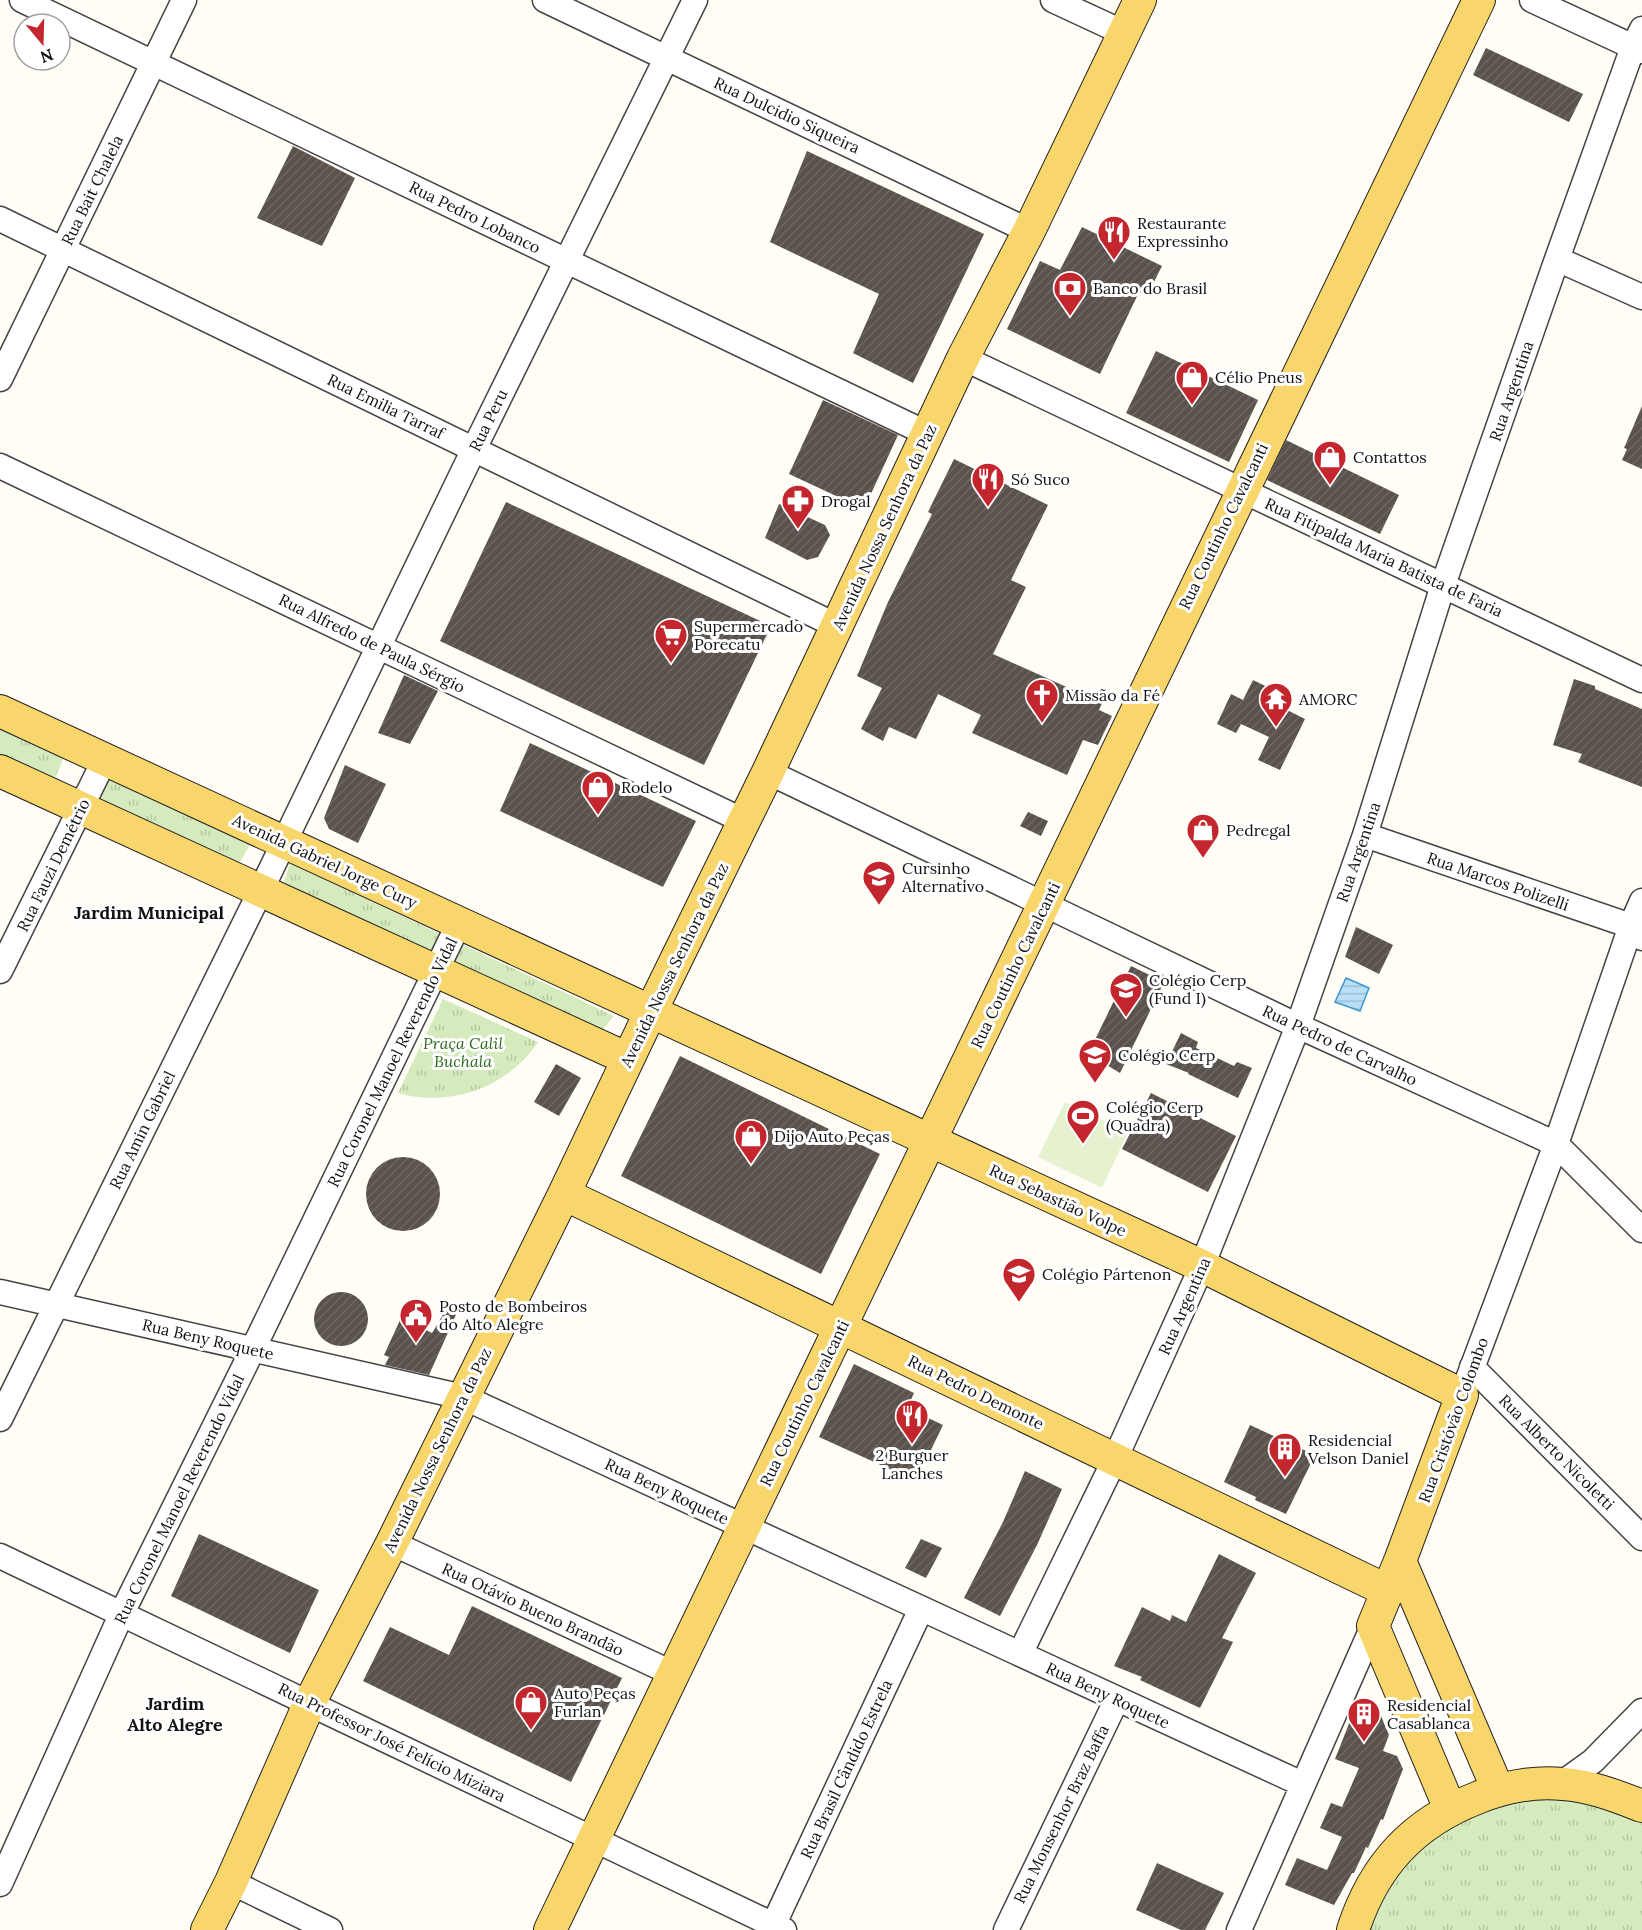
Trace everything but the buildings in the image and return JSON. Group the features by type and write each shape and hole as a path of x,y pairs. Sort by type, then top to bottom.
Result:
{"main road":[{"name":"Avenida Nossa Senhora da Paz","path":"207,1930 231,1882 310,1702 392,1543 564,1194 768,772 963,358 1029,231 1140,0"},
{"name":"Rua Coutinho Cavalcanti","path":"550,1930 931,1141 1241,489 1479,0"},
{"name":"Avenida Gabriel Jorge Cury","path":"0,711 651,1011"},
{"path":"0,771 628,1059"},
{"name":"Rua Sebastião Volpe","path":"651,1011 1202,1266 1467,1381"},
{"name":"Rua Pedro Demonte","path":"564,1194 1388,1591"},
{"name":"Rua Cristóvão Colombo","path":"1373,1626 1400,1561 1467,1381"},
{"path":"1400,1561 1498,1790"},
{"path":"1373,1626 1450,1809"},
{"path":"1353,1930 1362,1903 1384,1866 1414,1834 1450,1809 1498,1790 1530,1784 1561,1784 1594,1775 1642,1806"}],"street":[{"name":"Rua Pedro Lobanco","path":"22,0 928,434"},
{"name":"Rua Bait Chalela","path":"0,379 184,0"},
{"name":"Rua Dulcidio Siqueira","path":"544,0 1029,231"},
{"name":"Rua Peru","path":"284,842 566,260 695,0"},
{"path":"1053,0 1124,33"},
{"path":"1532,0 1639,43"},
{"name":"Rua Argentina","path":"1020,1654 1115,1459 1202,1266 1298,1026 1365,836 1443,585 1557,259 1639,43"},
{"name":"Rua Emilia Tarraf","path":"0,219 837,626"},
{"path":"1557,259 1642,297"},
{"name":"Rua Fitipalda Maria Batista de Faria","path":"963,358 1642,680"},
{"name":"Rua Alfredo de Paula Sérgio","path":"0,466 744,821"},
{"name":"Rua Fauzi Demétrio","path":"0,971 105,759"},
{"name":"Rua Pedro de Carvalho","path":"768,772 1298,1026 1556,1144"},
{"name":"Rua Marcos Polizelli","path":"1365,836 1636,932"},
{"name":"Rua Amin Gabriel","path":"0,1419 284,842"},
{"name":"Rua Cristóvão Colombo","path":"1467,1381 1636,932 1642,900"},
{"name":"Rua Coronel Manoel Reverendo Vidal","path":"0,1884 122,1613 253,1349 459,923"},
{"path":"1556,1144 1642,1230"},
{"name":"Rua Beny Roquete","path":"0,1292 463,1397 1302,1784"},
{"name":"Rua Alberto Nicoletti","path":"1467,1381 1642,1538"},
{"name":"Rua Otávio Bueno Brandão","path":"392,1543 674,1674"},
{"name":"Rua Professor José Felício Miziara","path":"0,1556 310,1702 776,1928"},
{"name":"Rua Brasil Cândido Estrela","path":"776,1928 921,1609"},
{"name":"Rua Cristóvão Colombo","path":"1239,1930 1373,1626"},
{"name":"Rua Monsenhor Braz Baffa","path":"1006,1930 1117,1699"},
{"path":"1594,1775 1642,1711"},
{"path":"231,1882 330,1930"}],"green space":[{"path":"0,726 64,757 54,781 0,754"},
{"path":"111,777 251,843 237,867 96,799"},
{"path":"290,863 614,1016 598,1035 442,962 284,882"},
{"name":"Praça Calil Buchala","path":"443,999 538,1042 510,1071 476,1090 457,1096 438,1098 398,1093"},
{"name":"Colégio Cerp (Quadra)","path":"1065,1102 1128,1132 1102,1188 1038,1157"},
{"path":"1540,1798 1580,1802 1606,1808 1642,1823 1642,1930 1366,1930 1383,1891 1414,1851 1454,1820 1495,1802"}],"water":[{"path":"1346,978 1369,988 1360,1011 1335,1002"}],"place":[{"name":"Restaurante Expressinho","path":"1114,261"},
{"name":"Banco do Brasil","path":"1070,317"},
{"name":"Célio Pneus","path":"1192,406"},
{"name":"Contattos","path":"1330,486"},
{"name":"Só Suco","path":"988,508"},
{"name":"Drogal","path":"798,530"},
{"name":"Supermercado Porecatu","path":"671,664"},
{"name":"Missão da Fé","path":"1042,724"},
{"name":"AMORC","path":"1276,728"},
{"name":"Rodelo","path":"598,816"},
{"name":"Pedregal","path":"1203,859"},
{"name":"Cursinho Alternativo","path":"879,906"},
{"name":"Colégio Cerp (Fund I)","path":"1126,1018"},
{"name":"Colégio Cerp","path":"1095,1084"},
{"name":"Colégio Cerp (Quadra)","path":"1083,1145"},
{"name":"Dijo Auto Peças","path":"751,1165"},
{"name":"Colégio Pártenon","path":"1019,1303"},
{"name":"Posto de Bombeiros do Alto Alegre","path":"416,1344"},
{"name":"2 Burguer Lanches","path":"912,1445"},
{"name":"Residencial Velson Daniel","path":"1285,1478"},
{"name":"Auto Peças Furlan","path":"531,1731"},
{"name":"Residencial Casablanca","path":"1364,1743"}],"district":[{"name":"Jardim Municipal","path":"149,913"},
{"name":"Jardim Alto Alegre","path":"175,1714"}]}
